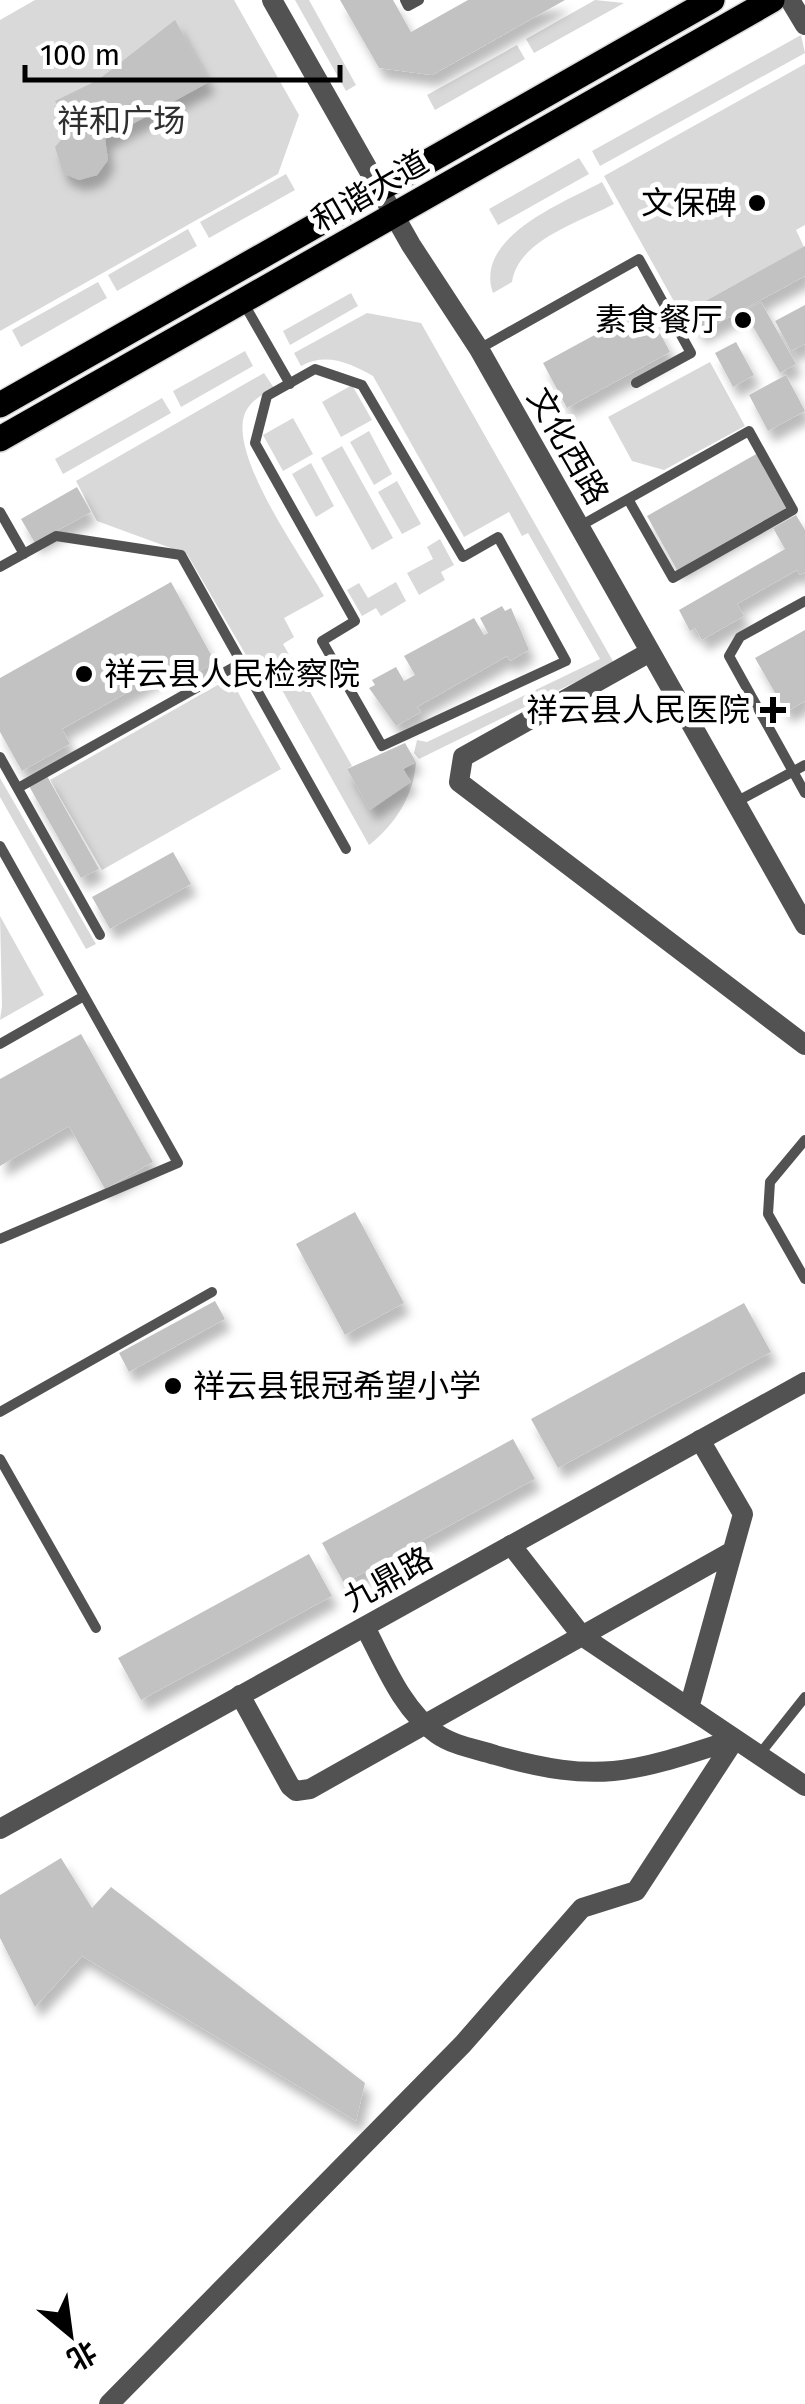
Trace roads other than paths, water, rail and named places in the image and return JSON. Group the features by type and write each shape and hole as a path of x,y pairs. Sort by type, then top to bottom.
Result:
{"main road":[{"name":"和谐大道","path":"0,405 711,0"},
{"name":"和谐大道","path":"0,439 772,0"}],"street":[{"name":"文化西路","path":"272,0 394,215 478,349 805,925"},
{"path":"790,0 805,26"},
{"path":"650,652 462,757 459,782 805,1044"},
{"name":"九鼎路","path":"0,1829 805,1382"},
{"path":"690,1708 742,1514 700,1440"},
{"path":"511,1545 582,1636 805,1786"},
{"path":"240,1696 296,1791 310,1788 731,1552"},
{"path":"364,1626 410,1707 457,1744 582,1774 638,1770 735,1738"},
{"path":"108,2404 464,2044 582,1908 636,1891 735,1738"}],"lane":[{"path":"405,0 408,6 419,0"},
{"path":"478,349 639,260 691,353 636,382"},
{"path":"242,301 290,384"},
{"path":"315,369 362,385 463,557 498,538 566,661 382,746 322,641 355,621 255,443 267,396 290,384 315,369"},
{"path":"579,527 749,431 793,510 673,578 628,500"},
{"path":"0,512 24,554"},
{"path":"0,567 56,536 181,555 346,849"},
{"path":"805,601 740,637 729,656 805,794"},
{"path":"18,788 241,662"},
{"path":"0,757 100,935"},
{"path":"736,802 805,765"},
{"path":"0,846 178,1163 0,1240"},
{"path":"0,1044 84,996"},
{"path":"805,1140 770,1182 768,1214 805,1279"},
{"path":"0,1412 212,1292"},
{"path":"0,1459 96,1628"},
{"path":"759,1755 805,1697"}],"place":[{"name":"文保碑","path":"757,203"},
{"name":"素食餐厅","path":"743,320"},
{"name":"祥云县人民检察院","path":"84,674"},
{"name":"祥云县人民医院","path":"773,710"},
{"name":"祥云县银冠希望小学","path":"173,1386"}],"park label":[{"name":"祥和广场","path":"121,121"}]}
